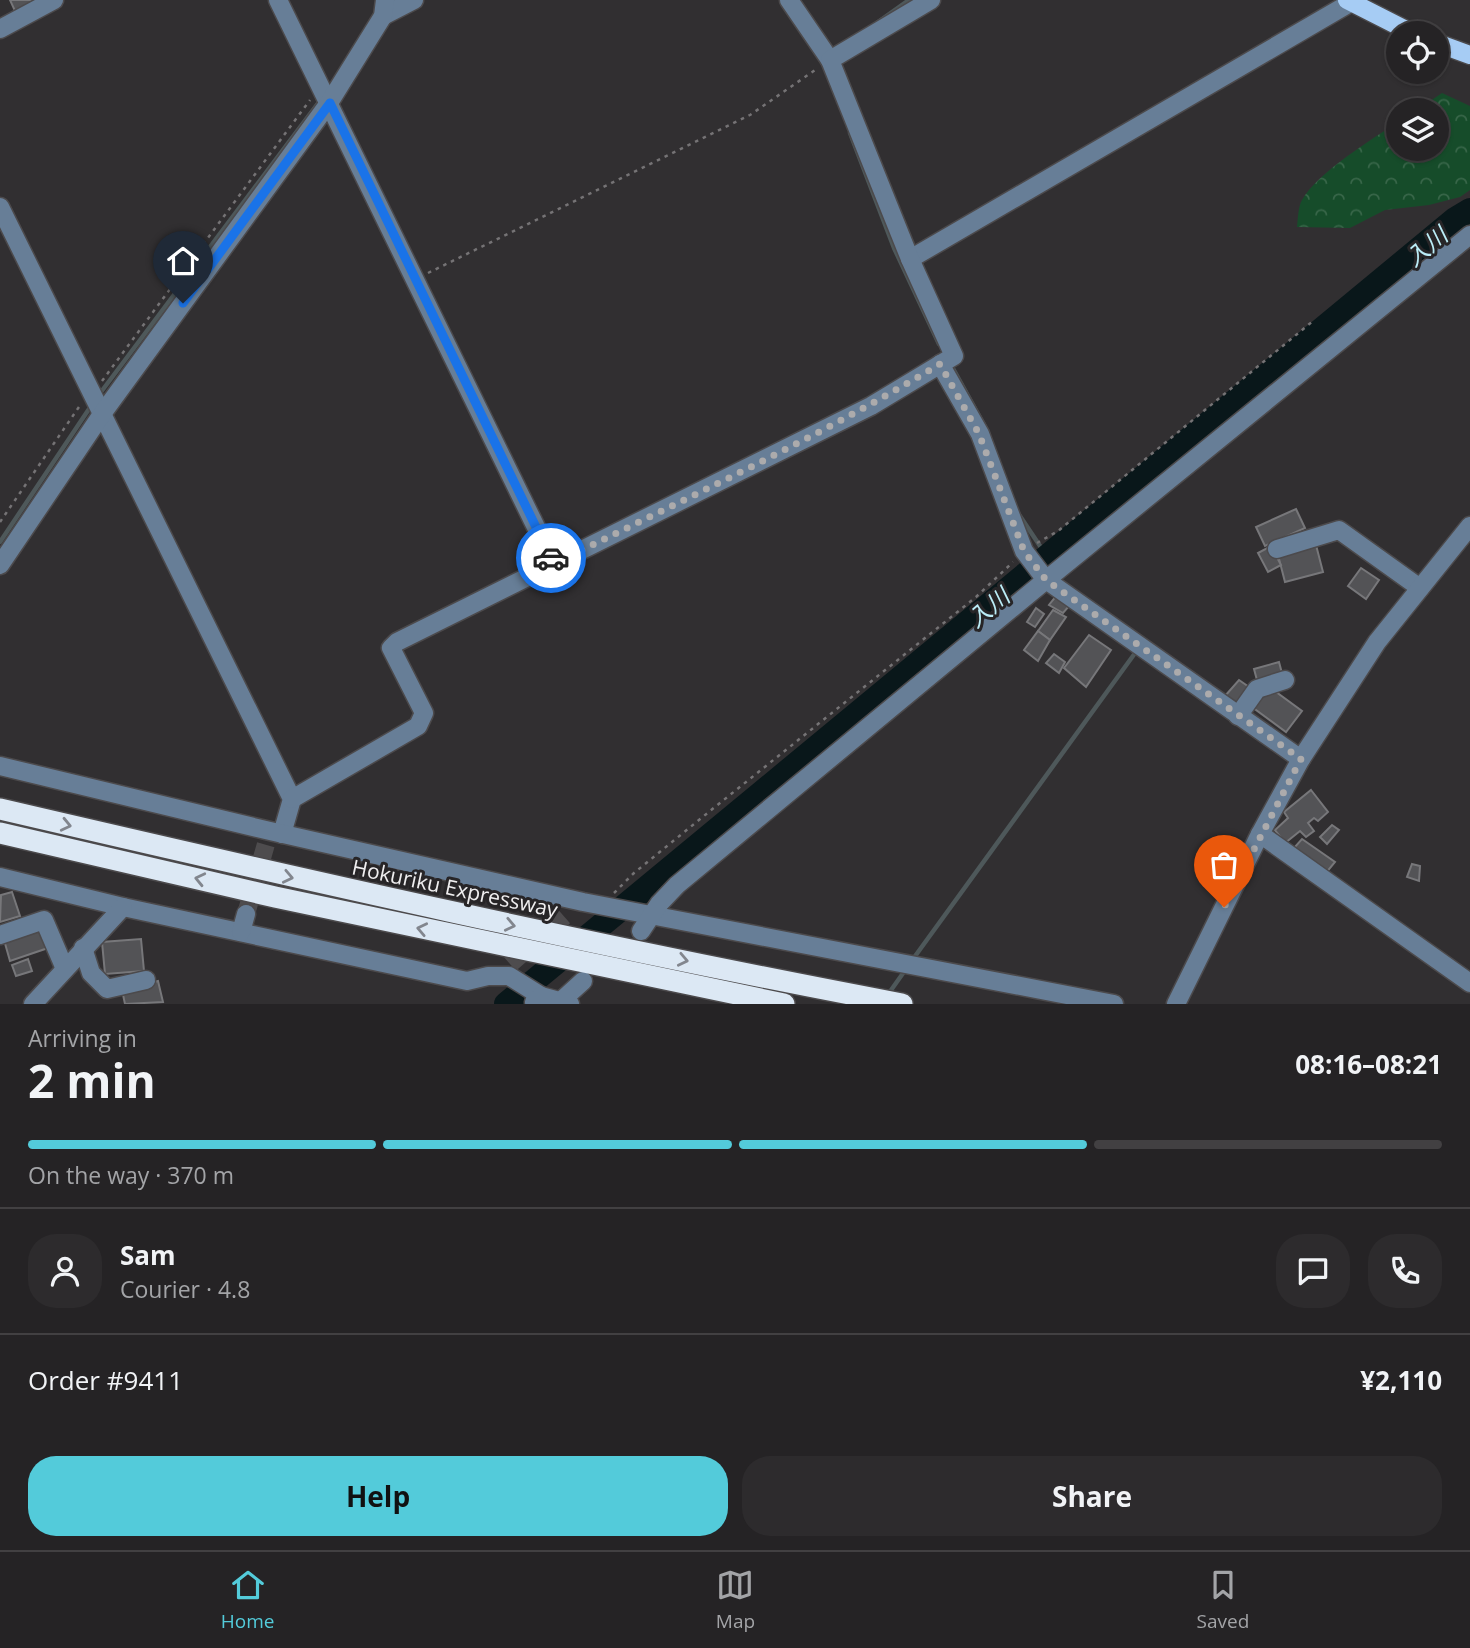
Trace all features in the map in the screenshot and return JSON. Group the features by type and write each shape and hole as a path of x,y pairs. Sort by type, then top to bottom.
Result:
{"highway":[{"name":"Hokuriku Expressway","path":"0,809 280,875 553,934 902,1004"},
{"path":"0,833 275,897 536,953 588,973 784,1004"}],"main road":[{"path":"1351,1 1389,21"},
{"path":"1449,47 1470,55"}],"street":[{"path":"0,29 54,0"},
{"path":"278,0 554,564"},
{"path":"0,565 102,414 330,103 384,8 415,0"},
{"path":"273,836 292,799 418,726 424,713 391,648 397,642 871,406 954,356 910,259 830,60 789,0"},
{"path":"830,60 931,0"},
{"path":"910,259 1351,1"},
{"path":"0,207 4,227 91,390 292,799"},
{"path":"641,931 646,914 677,885 1470,235"},
{"path":"940,364 979,434 1026,554 1046,580 1301,759"},
{"path":"1176,1004 1260,834 1301,759 1377,642 1470,526"},
{"path":"1277,549 1339,530 1420,588"},
{"path":"1238,716 1257,689 1285,680"},
{"path":"0,766 273,836 583,902 1114,1004"},
{"path":"1260,834 1470,983"},
{"path":"0,877 123,907 467,981 505,969 509,976 536,1000 566,1003 588,973"},
{"path":"567,914 583,902"},
{"path":"33,1004 123,907"},
{"path":"242,932 246,914"},
{"path":"0,935 44,920 65,969"},
{"path":"83,948 91,973 107,989 146,979"}],"path":[{"path":"416,279 750,115 830,60"},
{"path":"0,522 91,390 100,385 320,86"},
{"path":"602,905 634,873 1313,321"}],"green space":[{"path":"1442,93 1470,106 1470,190 1460,197 1429,205 1385,210 1350,228 1297,227 1302,200 1310,189 1346,157 1386,130 1386,161 1449,161 1449,98 1435,98"}],"building":[{"path":"10,0 38,0 15,11"},
{"path":"1296,509 1305,528 1265,546 1256,527"},
{"path":"1316,545 1323,572 1285,582 1278,555"},
{"path":"1271,546 1281,565 1268,572 1258,553"},
{"path":"1361,568 1379,580 1366,599 1348,586"},
{"path":"1057,595 1070,605 1063,613 1049,605"},
{"path":"1036,608 1044,614 1035,627 1027,622"},
{"path":"1053,610 1066,617 1050,640 1038,631"},
{"path":"1038,631 1050,640 1038,661 1024,650"},
{"path":"1089,635 1111,650 1086,687 1064,668"},
{"path":"1054,654 1065,662 1059,673 1046,663"},
{"path":"1279,662 1283,677 1258,684 1254,669"},
{"path":"1239,680 1249,687 1236,705 1225,696"},
{"path":"1268,686 1302,711 1286,732 1252,707"},
{"path":"1311,790 1328,812 1318,821 1314,818 1308,823 1314,831 1306,837 1300,831 1285,843 1275,830 1288,818 1284,812"},
{"path":"1332,825 1339,830 1327,844 1320,837"},
{"path":"1302,839 1335,862 1326,873 1293,849"},
{"path":"1412,864 1420,866 1419,881 1407,877"},
{"path":"12,892 20,916 0,922 1,895"},
{"path":"42,928 48,948 10,961 4,940"},
{"path":"141,939 144,971 105,974 102,942"},
{"path":"28,959 32,971 16,976 12,965"},
{"path":"158,981 163,1002 125,1004 122,990"}],"waterway":[{"path":"878,22 909,0"},
{"path":"98,396 322,98"},
{"path":"850,133 894,248 939,344"},
{"name":"入川","path":"506,1004 1455,219 1470,210"},
{"path":"950,363 988,432"},
{"path":"0,542 93,403"},
{"path":"1018,513 1048,558"},
{"path":"913,959 1138,649"},
{"path":"889,993 906,969"}],"tunnel":[{"path":"246,914 266,844"},
{"path":"510,964 567,914"}],"way so far":[{"path":"551,558 554,564 621,531 871,406 940,364 979,434 1024,551 1046,580 1301,759 1224,907"}],"route":[{"path":"183,303 330,103 551,558"}]}
